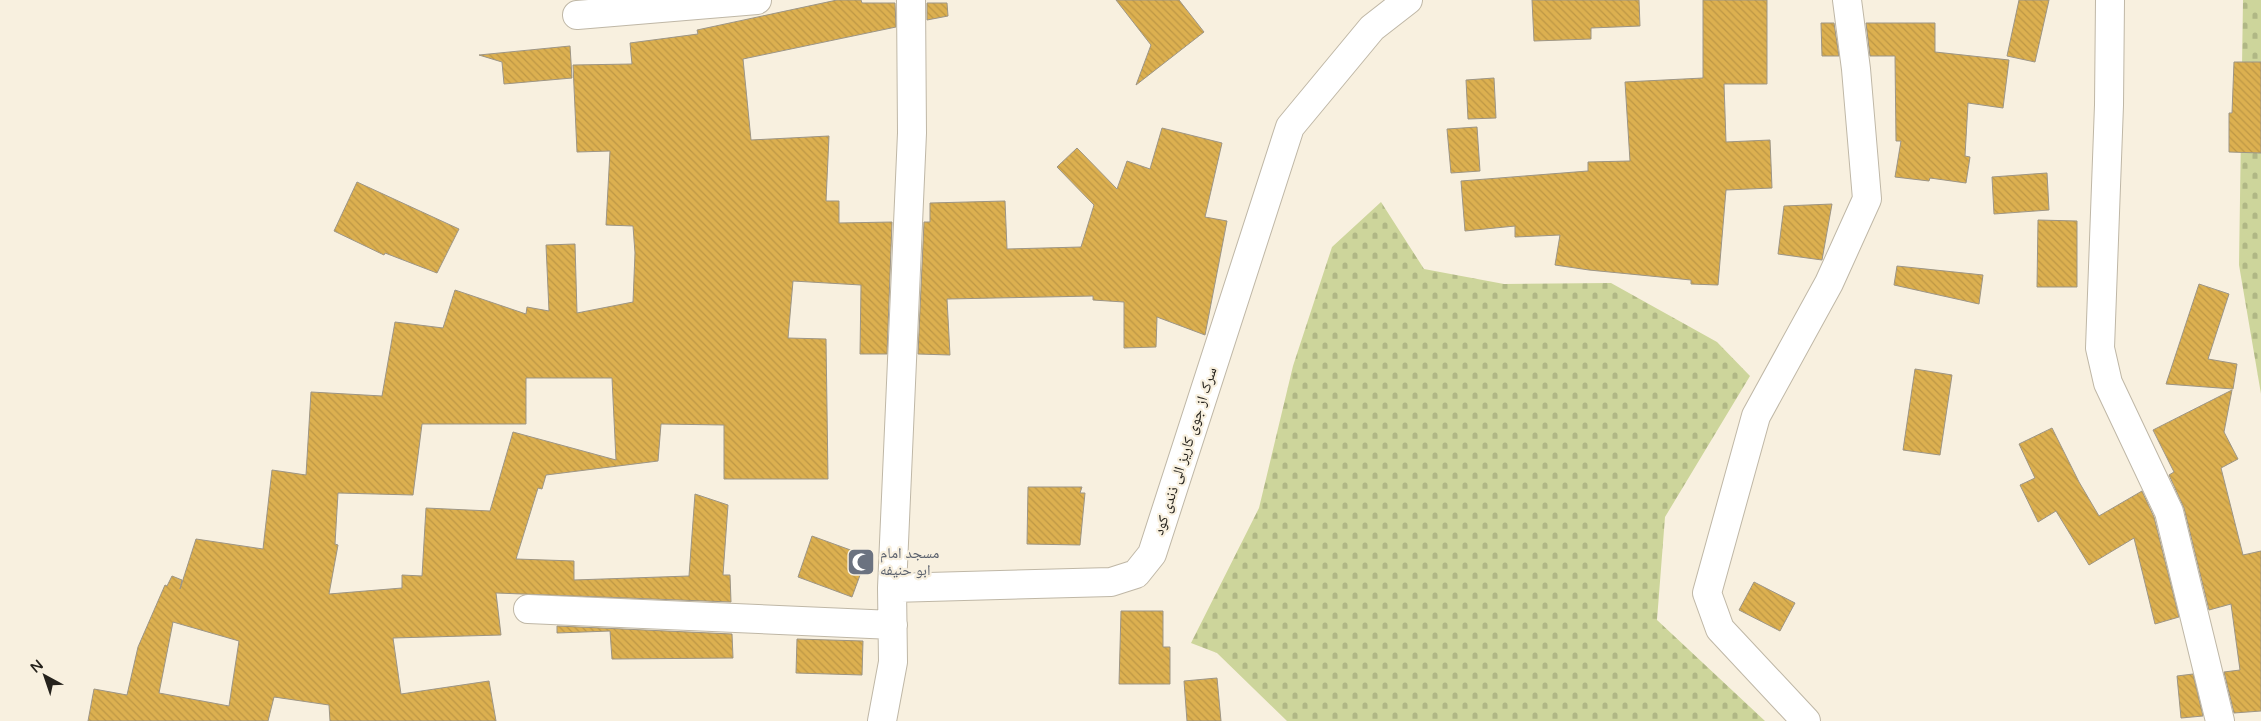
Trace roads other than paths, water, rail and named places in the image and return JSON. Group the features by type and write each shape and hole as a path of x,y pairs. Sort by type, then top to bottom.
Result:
{"street":[{"path":"577,15 756,0"},
{"path":"882,721 893,662 892,588 912,133 911,0"},
{"name":"سرک از جوی کاریز الی ذندی کود","path":"892,588 1111,582 1136,574 1152,554 1290,127 1372,28 1408,0"},
{"path":"1806,721 1720,628 1707,594 1756,416 1829,283 1867,199 1856,69 1847,0"},
{"path":"2110,0 2109,105 2100,348 2108,383 2169,512 2220,721"},
{"path":"528,609 893,625"}],"place":[{"name":"مسجد امام ابو حنیفه","path":"861,562"}]}
